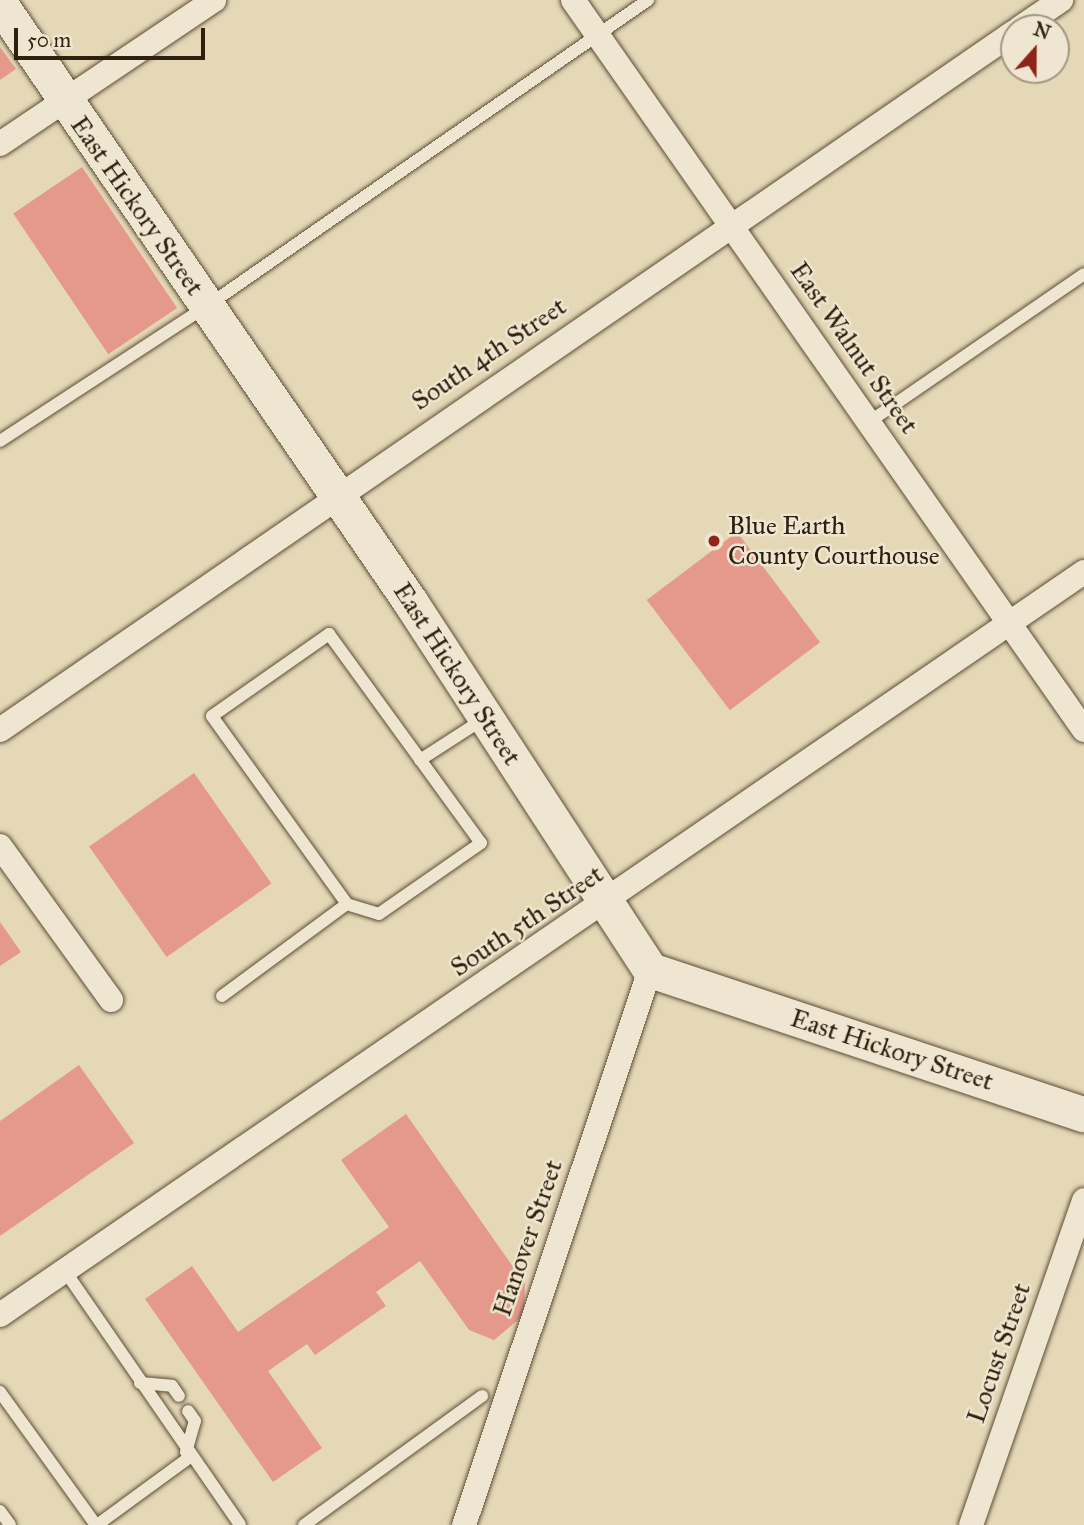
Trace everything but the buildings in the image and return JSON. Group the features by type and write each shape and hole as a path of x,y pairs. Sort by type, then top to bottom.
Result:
{"street":[{"path":"0,144 215,0"},
{"name":"East Walnut Street","path":"573,0 1084,730"},
{"path":"1040,14 1061,0"},
{"name":"East Hickory Street","path":"0,4 337,493 650,970 1084,1114"},
{"name":"South 4th Street","path":"0,730 337,493 1000,42"},
{"name":"South 5th Street","path":"0,1315 607,903 1084,572"},
{"path":"0,846 111,1000"},
{"name":"Hanover Street","path":"464,1525 650,970"},
{"name":"Locust Street","path":"971,1525 1084,1199"}],"lane":[{"path":"0,441 207,306 648,0"},
{"path":"869,422 1084,274"},
{"path":"329,634 420,760 481,843 379,914 347,904 212,716 329,634"},
{"path":"420,760 486,718"},
{"path":"222,996 347,904"},
{"path":"65,1271 188,1455 240,1525"},
{"path":"140,1383 172,1386 179,1396"},
{"path":"0,1392 97,1525 188,1455 195,1420 188,1410"},
{"path":"304,1525 482,1396"},
{"path":"0,1511 10,1525"}],"place":[{"name":"Blue Earth County Courthouse","path":"714,541"}]}
